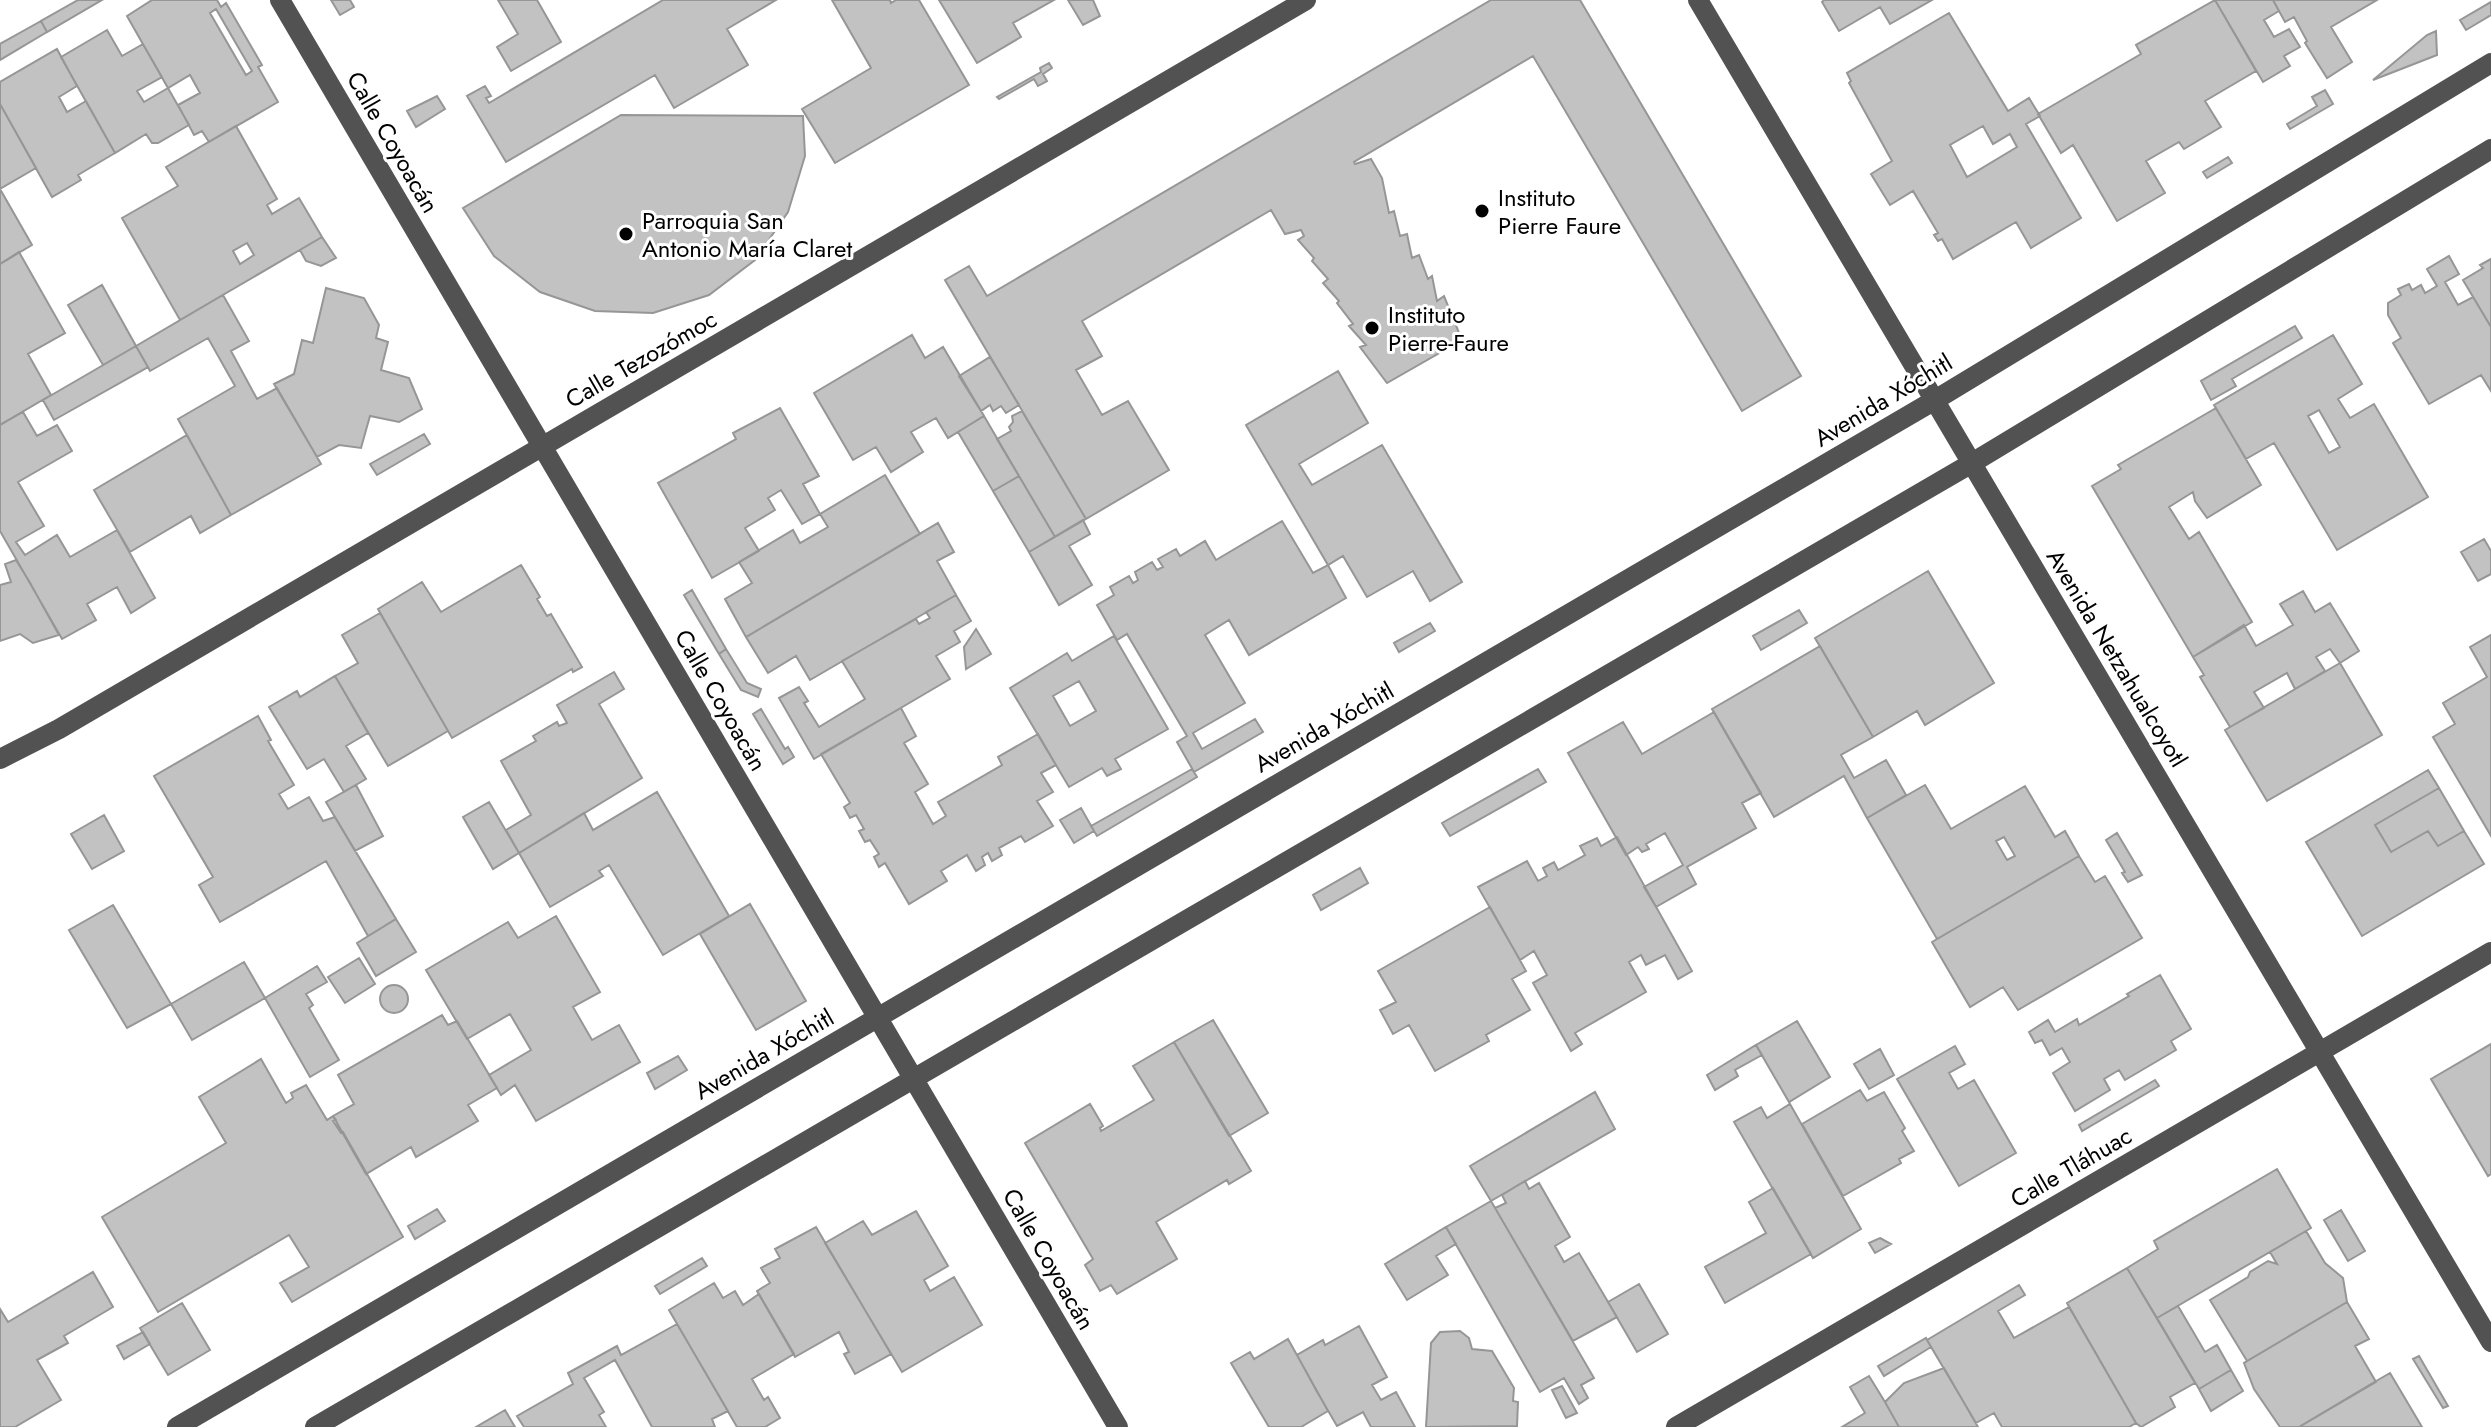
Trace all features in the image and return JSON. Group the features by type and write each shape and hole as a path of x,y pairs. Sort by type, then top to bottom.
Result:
{"street":[{"name":"Calle Coyoacán","path":"280,0 1118,1427"},
{"name":"Calle Tezozómoc","path":"0,759 59,729 1306,0"},
{"name":"Avenida Netzahualcoyotl","path":"1698,0 2491,1342"},
{"name":"Avenida Xóchitl","path":"177,1427 1935,400 2491,63"},
{"path":"315,1427 1972,463 2491,149"},
{"name":"Calle Tláhuac","path":"1676,1427 2491,952"}],"building":[{"path":"78,0 102,0 47,32 41,21"},
{"path":"152,0 217,0 221,7 226,3 262,65 258,67 278,102 209,142 202,131 194,135 178,105 200,93 190,75 168,88 127,16","holes":["216,9 252,71 246,75 210,13"]},
{"path":"331,0 350,0 354,7 340,15"},
{"path":"498,0 537,0 561,42 511,71 497,47 518,34"},
{"path":"663,0 776,0 727,29 748,65 674,108 655,75 506,162 467,96 485,86 491,96 486,98 489,103"},
{"path":"832,0 890,0 891,3 896,0 919,0 969,85 835,163 802,109 871,68"},
{"path":"939,0 1054,0 1013,23 1021,37 977,63"},
{"path":"1068,0 1093,0 1100,16 1083,25"},
{"path":"1491,0 1580,0 1801,376 1742,411 1533,56 1354,162 1371,159 1382,178 1389,213 1394,211 1400,236 1407,234 1412,258 1419,255 1428,279 1432,276 1437,301 1444,296 1462,340 1387,383 1360,347 1366,345 1349,326 1353,324 1337,303 1339,301 1323,283 1328,279 1298,240 1304,236 1301,230 1285,234 1271,210 1082,321 1102,356 1076,370 1102,415 1128,401 1169,470 1086,519 945,280 969,266 987,296"},
{"path":"1932,0 1890,24 1880,7 1839,31 1822,2"},
{"path":"2215,0 2273,0 2279,11 2264,20 2274,37 2289,29 2300,47 2284,56 2290,66 2263,82"},
{"path":"2215,0 2256,71 2205,101 2221,127 2184,149 2179,142 2146,161 2165,193 2117,221 2073,145 2061,153 2038,114 2141,54 2136,45"},
{"path":"2273,0 2377,0 2331,27 2352,62 2327,78 2305,43 2307,41 2294,17 2285,22"},
{"path":"2491,2 2491,15 2466,30 2460,20"},
{"path":"1949,13 2008,111 2029,98 2040,116 2026,124 2081,218 2031,248 2016,222 1953,259 1942,239 1938,241 1934,235 1938,233 1913,191 1890,205 1871,174 1892,161 1849,83 1847,73","holes":["1983,126 1993,144 2010,134 2017,147 1967,177 1950,145"]},
{"path":"41,21 47,32 0,60 0,44"},
{"path":"107,30 122,56 143,44 162,77 137,91 144,102 168,88 189,125 158,143 152,143 146,134 115,153 61,57"},
{"path":"2436,31 2437,55 2373,80 2427,35"},
{"path":"57,49 77,86 59,97 67,112 86,101 115,153 78,175 81,180 52,197 0,104 0,82"},
{"path":"1049,63 1052,68 1043,74 1047,81 1038,86 1034,79 999,99 997,97 1041,72 1040,68"},
{"path":"2325,90 2333,104 2290,129 2287,124 2317,106 2312,97"},
{"path":"437,96 445,109 416,127 407,111"},
{"path":"0,104 36,168 0,189"},
{"name":"Parroquia San Antonio María Claret","path":"621,115 803,116 805,156 788,212 755,260 709,295 653,313 595,311 540,292 494,256 463,208"},
{"path":"236,126 277,199 267,205 272,214 299,198 322,237 180,320 122,218 178,186 166,167","holes":["247,243 254,255 240,264 233,251"]},
{"path":"2228,157 2232,163 2207,178 2203,172"},
{"path":"0,189 32,245 0,264"},
{"path":"322,237 336,258 321,266 306,261 300,250"},
{"path":"19,252 65,333 28,354 51,395 0,425 0,264"},
{"path":"2449,256 2459,274 2445,282 2458,305 2473,297 2491,327 2491,391 2481,375 2429,404 2393,343 2401,338 2388,315 2388,303 2401,295 2398,289 2409,284 2412,290 2421,285 2425,293 2437,286 2427,269"},
{"path":"2491,259 2491,327 2463,280"},
{"path":"102,285 136,346 103,365 68,305"},
{"path":"326,288 364,298 379,325 376,338 388,342 381,370 409,378 422,409 399,422 370,416 361,448 339,445 317,457 274,384 294,374 302,340 313,343"},
{"path":"223,295 249,341 231,351 257,399 277,388 321,464 231,515 178,419 235,386 208,338 150,371 136,346"},
{"path":"2295,326 2302,338 2232,379 2236,386 2211,400 2201,381"},
{"path":"912,335 925,358 943,347 984,416 948,438 936,418 911,432 923,452 891,472 876,447 853,460 814,393"},
{"path":"2333,335 2362,384 2338,399 2350,418 2374,404 2428,497 2337,550 2274,443 2246,459 2214,405","holes":["2319,410 2340,447 2329,453 2308,416"]},
{"path":"136,346 148,367 54,420 43,400"},
{"path":"990,357 1019,405 1006,413 1001,406 993,411 990,405 981,411 959,376"},
{"path":"1338,371 1368,423 1299,464 1312,485 1382,445 1462,582 1430,601 1413,571 1367,597 1343,556 1328,565 1246,425"},
{"path":"780,408 819,476 803,484 820,514 802,524 781,490 768,498 775,510 745,528 759,551 712,578 658,483 736,439 733,433"},
{"path":"2216,408 2261,485 2207,518 2195,501 2193,492 2169,507 2189,539 2199,532 2252,622 2193,657 2092,486 2121,469 2118,465"},
{"path":"1022,411 1086,519 1055,537 997,439 1011,431 1012,416"},
{"path":"23,412 37,436 57,425 72,451 18,482 44,526 16,542 25,555 57,535 70,557 117,530 155,598 131,613 117,587 87,604 96,620 62,639 0,531 0,425"},
{"path":"984,416 1019,476 993,491 958,432"},
{"path":"424,434 430,444 377,475 370,464"},
{"path":"187,435 231,515 200,533 191,516 130,552 94,490"},
{"path":"885,475 920,534 746,637 725,599 752,583 739,562 793,530 800,543 828,527 820,514"},
{"path":"1019,476 1055,537 1029,552 993,491"},
{"path":"1083,520 1090,534 1069,546 1092,585 1059,605 1029,552"},
{"path":"1282,521 1313,573 1328,565 1346,598 1249,655 1229,620 1205,635 1245,703 1193,733 1202,749 1255,719 1263,732 1194,772 1177,742 1187,736 1127,634 1117,640 1097,605 1114,595 1110,587 1129,576 1133,583 1138,580 1135,572 1152,562 1157,570 1163,567 1158,559 1176,549 1180,556 1205,541 1216,560"},
{"path":"938,523 954,552 937,561 956,595 810,680 796,656 768,673 746,637"},
{"path":"2484,539 2491,551 2491,574 2478,581 2461,552"},
{"path":"16,560 59,635 33,643 20,634 0,641 0,585 11,582 5,564"},
{"path":"521,565 547,616 551,614 582,667 573,672 572,669 452,738 378,609 422,582 441,612"},
{"path":"1928,571 1994,683 1925,725 1917,711 1873,737 1815,638"},
{"path":"692,590 726,649 719,654 684,595"},
{"path":"2303,591 2315,612 2330,603 2359,651 2340,663 2330,649 2316,657 2325,671 2295,689 2287,673 2254,692 2264,708 2230,727 2200,677 2204,675 2193,657 2244,625 2256,646 2293,625 2280,604"},
{"path":"956,595 971,621 954,631 960,642 936,656 950,679 814,759 779,698 799,687 808,701 804,703 819,727 865,699 842,661 916,619 919,624 930,618 926,612"},
{"path":"1799,610 1807,623 1761,650 1753,636"},
{"path":"380,613 448,731 388,766 335,676 358,663 342,635"},
{"path":"1430,623 1435,631 1399,652 1394,643"},
{"path":"976,629 991,654 966,669 964,647"},
{"path":"2491,635 2491,836 2433,737 2455,724 2443,703 2487,677 2470,647"},
{"path":"1114,636 1168,729 1115,759 1121,769 1107,776 1102,768 1069,787 1010,688 1067,653 1072,661","holes":["1079,681 1096,711 1070,726 1053,696"]},
{"path":"1820,646 1873,737 1841,755 1854,778 1886,760 1906,795 1867,818 1844,776 1774,817 1712,709"},
{"path":"726,649 747,683 761,689 758,697 741,690 719,654"},
{"path":"2340,663 2382,735 2267,801 2225,730"},
{"path":"614,672 624,689 599,704 642,778 519,853 506,830 531,815 501,761 536,741 533,736 557,722 559,726 567,723 557,705"},
{"path":"335,676 368,733 346,746 366,779 344,792 324,759 307,769 269,707 297,691 300,697"},
{"path":"901,708 916,736 904,743 928,784 915,792 933,824 946,816 938,802 1002,765 998,757 1038,734 1056,765 1041,773 1053,792 1037,801 1053,826 1025,842 1021,836 999,848 1002,855 992,861 988,853 982,857 985,865 976,871 967,855 941,871 947,881 909,904 885,863 879,867 874,857 879,854 870,840 865,842 859,831 864,829 856,815 850,818 844,807 850,803 821,754"},
{"path":"761,709 785,749 788,747 794,757 783,764 753,714"},
{"path":"1714,712 1761,793 1742,803 1756,828 1687,867 1696,884 1656,907 1644,887 1683,865 1665,833 1646,844 1649,849 1642,852 1638,847 1626,855 1568,753 1623,722 1642,754"},
{"path":"258,716 271,740 268,741 294,785 279,794 288,809 309,797 323,821 335,817 396,919 368,936 326,861 220,922 199,885 213,877 154,776"},
{"path":"1192,769 1197,777 1097,836 1091,826"},
{"path":"1538,769 1546,782 1450,836 1442,823"},
{"path":"2428,770 2439,788 2375,825 2391,852 2428,831 2438,846 2464,831 2484,864 2362,936 2306,842"},
{"path":"356,785 383,836 355,851 326,802"},
{"path":"1925,785 1951,829 2025,786 2055,837 2065,831 2079,856 1937,939 1867,818","holes":["2004,837 2015,856 2007,860 1996,841"]},
{"path":"2439,788 2464,831 2438,846 2428,831 2391,852 2375,825"},
{"path":"657,792 729,916 663,955 609,865 599,871 603,876 550,907 519,853 584,813 593,830"},
{"path":"489,802 519,853 493,869 463,817"},
{"path":"1081,808 1094,831 1074,843 1060,820"},
{"path":"104,815 124,851 92,869 71,834"},
{"path":"2117,833 2142,875 2128,882 2106,840"},
{"path":"1617,837 1692,971 1678,979 1665,955 1646,965 1641,955 1629,962 1646,992 1575,1033 1582,1044 1571,1051 1533,983 1547,975 1534,951 1520,960 1478,887 1527,861 1538,881 1547,876 1543,868 1554,862 1558,870 1585,855 1580,846 1597,838 1601,846"},
{"path":"2079,856 2095,882 2105,876 2142,938 2018,1010 2003,987 1970,1007 1932,942"},
{"path":"1360,868 1368,883 1321,910 1313,895"},
{"path":"750,904 806,1001 756,1030 700,934"},
{"path":"113,905 171,1004 127,1028 69,930"},
{"path":"1490,907 1526,971 1512,979 1530,1010 1486,1035 1489,1041 1435,1071 1409,1025 1393,1034 1380,1010 1396,1002 1378,971"},
{"path":"556,916 600,992 573,1007 592,1040 619,1025 640,1062 536,1121 515,1085 501,1095 489,1075 531,1050 510,1014 467,1039 426,970 508,922 518,938"},
{"path":"396,919 416,952 376,976 357,943"},
{"path":"359,958 375,984 345,1003 328,977"},
{"path":"244,962 265,998 192,1040 171,1004"},
{"path":"317,966 327,982 306,994 313,1005 309,1008 339,1060 310,1077 265,998"},
{"path":"2160,975 2191,1029 2171,1041 2176,1050 2125,1080 2119,1070 2104,1079 2110,1090 2075,1111 2053,1073 2070,1062 2062,1048 2050,1055 2042,1040 2035,1043 2029,1032 2048,1020 2055,1032 2077,1019 2079,1025"},
{"path":"394,985 404,989 408,999 404,1009 394,1013 384,1009 380,999 384,989"},
{"path":"442,1015 448,1025 457,1021 497,1088 468,1105 478,1121 416,1157 411,1147 366,1174 333,1116 354,1104 338,1075"},
{"path":"1213,1020 1268,1113 1229,1136 1174,1042"},
{"path":"1797,1021 1830,1077 1789,1102 1756,1045"},
{"path":"1174,1042 1251,1171 1229,1184 1227,1180 1156,1222 1177,1259 1117,1294 1111,1285 1100,1291 1085,1265 1093,1259 1025,1143 1090,1104 1103,1126 1101,1131 1154,1100 1133,1066"},
{"path":"2491,1044 2491,1174 2488,1176 2431,1079"},
{"path":"1756,1045 1762,1055 1735,1070 1738,1076 1715,1090 1707,1075"},
{"path":"1955,1046 1965,1064 1949,1073 1958,1089 1974,1080 2016,1153 1959,1186 1897,1079"},
{"path":"1880,1049 1894,1075 1869,1089 1854,1064"},
{"path":"678,1056 687,1070 655,1089 647,1073"},
{"path":"261,1059 286,1103 293,1098 291,1093 306,1085 327,1120 333,1116 336,1120 333,1121 343,1132 403,1237 292,1302 280,1283 309,1267 289,1235 158,1312 102,1217 226,1143 199,1097"},
{"path":"2155,1080 2159,1086 2082,1131 2079,1125"},
{"path":"1860,1090 1867,1101 1884,1092 1905,1128 1902,1131 1914,1151 1899,1159 1901,1163 1843,1196 1802,1124"},
{"path":"1595,1092 1615,1129 1491,1201 1470,1166"},
{"path":"1790,1104 1861,1229 1813,1258 1734,1122 1761,1107 1767,1118"},
{"path":"2277,1169 2311,1228 2157,1318 2127,1268 2158,1249 2154,1241"},
{"path":"1525,1181 1529,1189 1539,1183 1570,1237 1555,1246 1564,1262 1579,1253 1617,1317 1573,1341 1495,1208 1506,1203 1502,1195"},
{"path":"1773,1188 1811,1254 1725,1303 1705,1267 1766,1233 1749,1202"},
{"path":"1491,1201 1594,1378 1581,1385 1588,1398 1579,1404 1564,1378 1540,1392 1446,1227"},
{"path":"437,1209 445,1221 415,1239 408,1226"},
{"path":"2341,1210 2365,1251 2348,1261 2324,1220"},
{"path":"916,1211 948,1266 924,1280 930,1291 954,1277 982,1325 902,1372 825,1243 863,1221 872,1235"},
{"path":"816,1227 891,1354 855,1374 844,1354 849,1352 839,1332 795,1357 757,1291 770,1283 761,1268 780,1258 775,1249"},
{"path":"1446,1227 1456,1244 1436,1256 1448,1275 1407,1300 1385,1264"},
{"path":"2306,1231 2325,1263 2343,1278 2347,1302 2247,1361 2210,1300 2268,1261 2277,1264 2270,1252"},
{"path":"1880,1238 1891,1244 1875,1253 1869,1243"},
{"path":"702,1258 707,1266 660,1294 655,1286"},
{"path":"2127,1268 2195,1383 2170,1397 2175,1407 2141,1427 2067,1303"},
{"path":"93,1272 113,1307 64,1336 68,1343 37,1360 61,1400 15,1427 0,1427 0,1309 8,1322"},
{"path":"714,1283 723,1298 735,1291 743,1305 759,1294 794,1354 752,1379 764,1400 768,1397 780,1418 765,1427 737,1427 669,1310"},
{"path":"1639,1284 1668,1334 1637,1352 1608,1302"},
{"path":"2019,1285 2025,1295 1998,1311 2014,1338 2069,1307 2136,1423 2129,1427 2002,1427 1994,1413 1976,1423 1927,1340"},
{"path":"2347,1302 2369,1339 2355,1346 2376,1382 2299,1427 2280,1427 2254,1389 2244,1363"},
{"path":"182,1303 210,1350 168,1375 140,1328"},
{"path":"2178,1306 2205,1352 2217,1345 2231,1370 2199,1389 2157,1318"},
{"path":"677,1324 728,1411 712,1419 715,1427 652,1427 615,1360 584,1378 604,1412 599,1415 606,1427 524,1427 517,1416 573,1384 568,1373 617,1346 621,1355"},
{"path":"1359,1326 1387,1377 1372,1385 1381,1400 1396,1392 1415,1427 1371,1427 1363,1412 1337,1426 1316,1390 1297,1355 1323,1340 1325,1345"},
{"path":"1460,1331 1469,1338 1472,1349 1492,1351 1514,1388 1513,1401 1518,1402 1517,1426 1426,1427 1431,1343 1440,1332"},
{"path":"143,1332 150,1344 124,1359 117,1346"},
{"path":"1926,1338 1931,1347 1884,1376 1878,1366"},
{"path":"1288,1339 1328,1411 1301,1427 1269,1427 1231,1363 1250,1352 1254,1359"},
{"path":"2419,1356 2448,1406 2443,1408 2413,1359"},
{"path":"1944,1368 1978,1427 1899,1427 1885,1402 1904,1383"},
{"path":"2231,1370 2243,1391 2211,1411 2199,1389"},
{"path":"2390,1373 2422,1427 2299,1427 2371,1384"},
{"path":"1869,1376 1899,1427 1842,1427 1865,1413 1850,1387"},
{"path":"1562,1386 1577,1413 1566,1418 1552,1390"},
{"path":"505,1410 515,1427 476,1427"}],"place":[{"name":"Instituto Pierre Faure","path":"1482,211"},
{"name":"Parroquia San Antonio María Claret","path":"626,234"},
{"name":"Instituto Pierre-Faure","path":"1372,328"}]}
